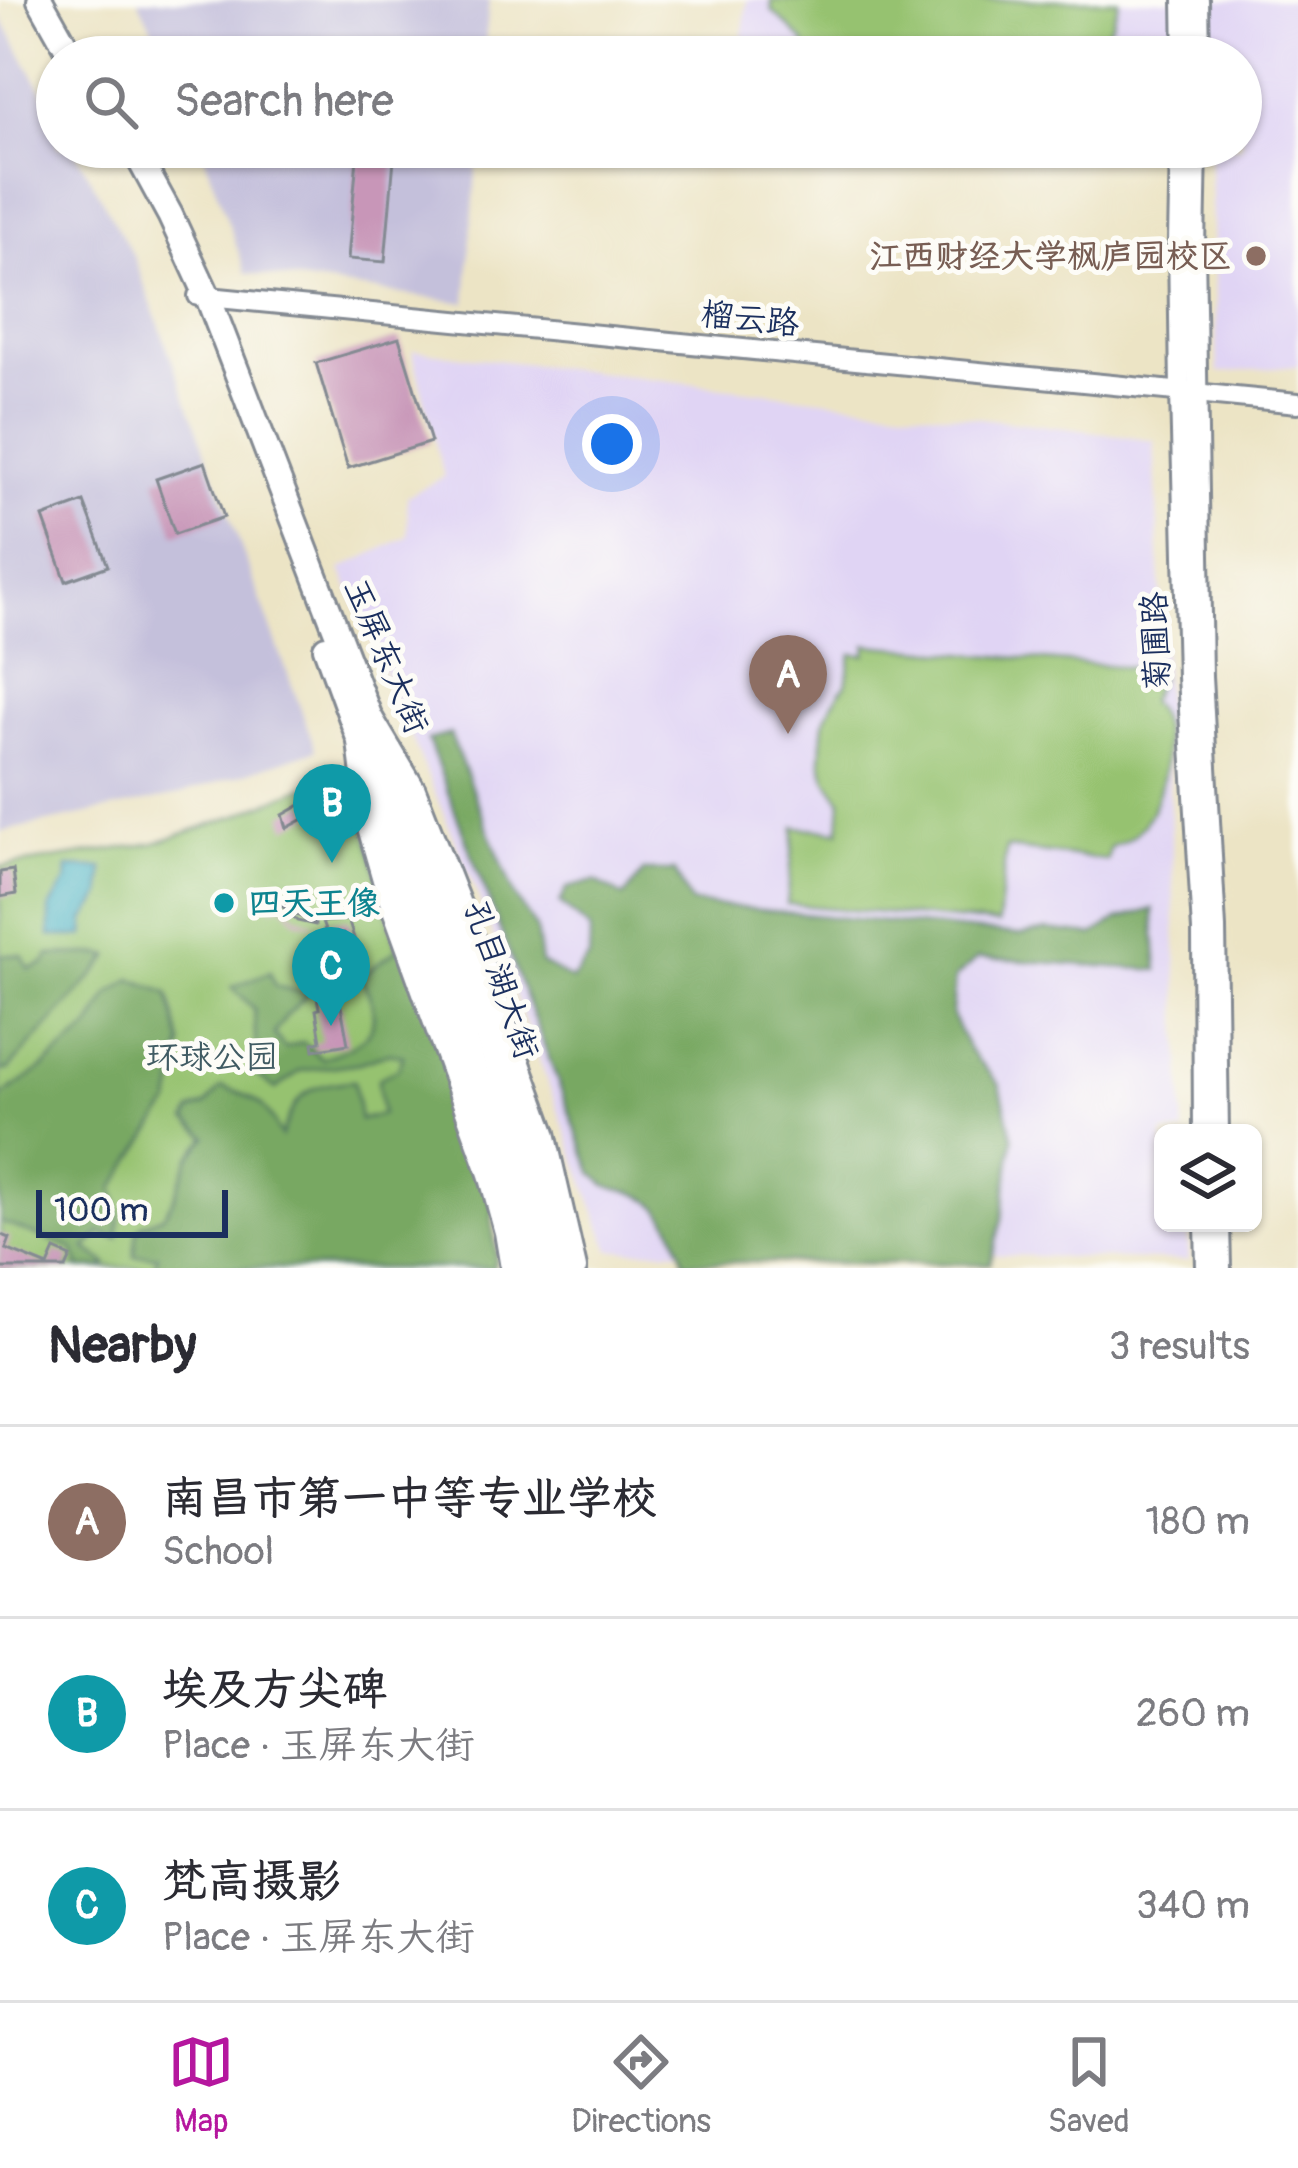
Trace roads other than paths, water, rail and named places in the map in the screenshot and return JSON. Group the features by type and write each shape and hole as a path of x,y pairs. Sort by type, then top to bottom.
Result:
{"main road":[{"path":"40,0 60,36"},
{"path":"53,0 73,36"},
{"name":"玉屏东大街","path":"132,168 203,300"},
{"name":"玉屏东大街","path":"145,168 170,214 370,744 370,827 490,1174 513,1268"},
{"name":"玉屏东大街","path":"370,744 413,790 489,983 543,1133 574,1268"},
{"name":"孔目湖大街","path":"370,744 507,1163 534,1268"},
{"name":"孔目湖大街","path":"370,744 473,990 526,1155 555,1268"}],"street":[{"path":"1183,0 1184,36"},
{"path":"1199,0 1200,36"},
{"name":"菊圃路","path":"1180,168 1178,240 1216,928 1219,1124"},
{"name":"菊圃路","path":"1197,168 1186,677 1202,931 1203,1124"},
{"name":"榴云路","path":"203,300 1190,398 1298,403"},
{"name":"榴云路","path":"1190,398 1298,416"},
{"path":"1204,1232 1206,1268"},
{"path":"1220,1232 1221,1268"}],"water":[{"path":"68,867 103,868 102,895 85,920 84,936 50,936 50,908 67,880"}],"place":[{"name":"江西财经大学枫庐园校区","path":"1256,256"},
{"name":"南昌市第一中等专业学校","path":"788,734"},
{"name":"埃及方尖碑","path":"332,863"},
{"name":"四天王像","path":"224,903"},
{"name":"梵高摄影","path":"331,1026"}],"park label":[{"name":"环球公园","path":"212,1057"}]}
